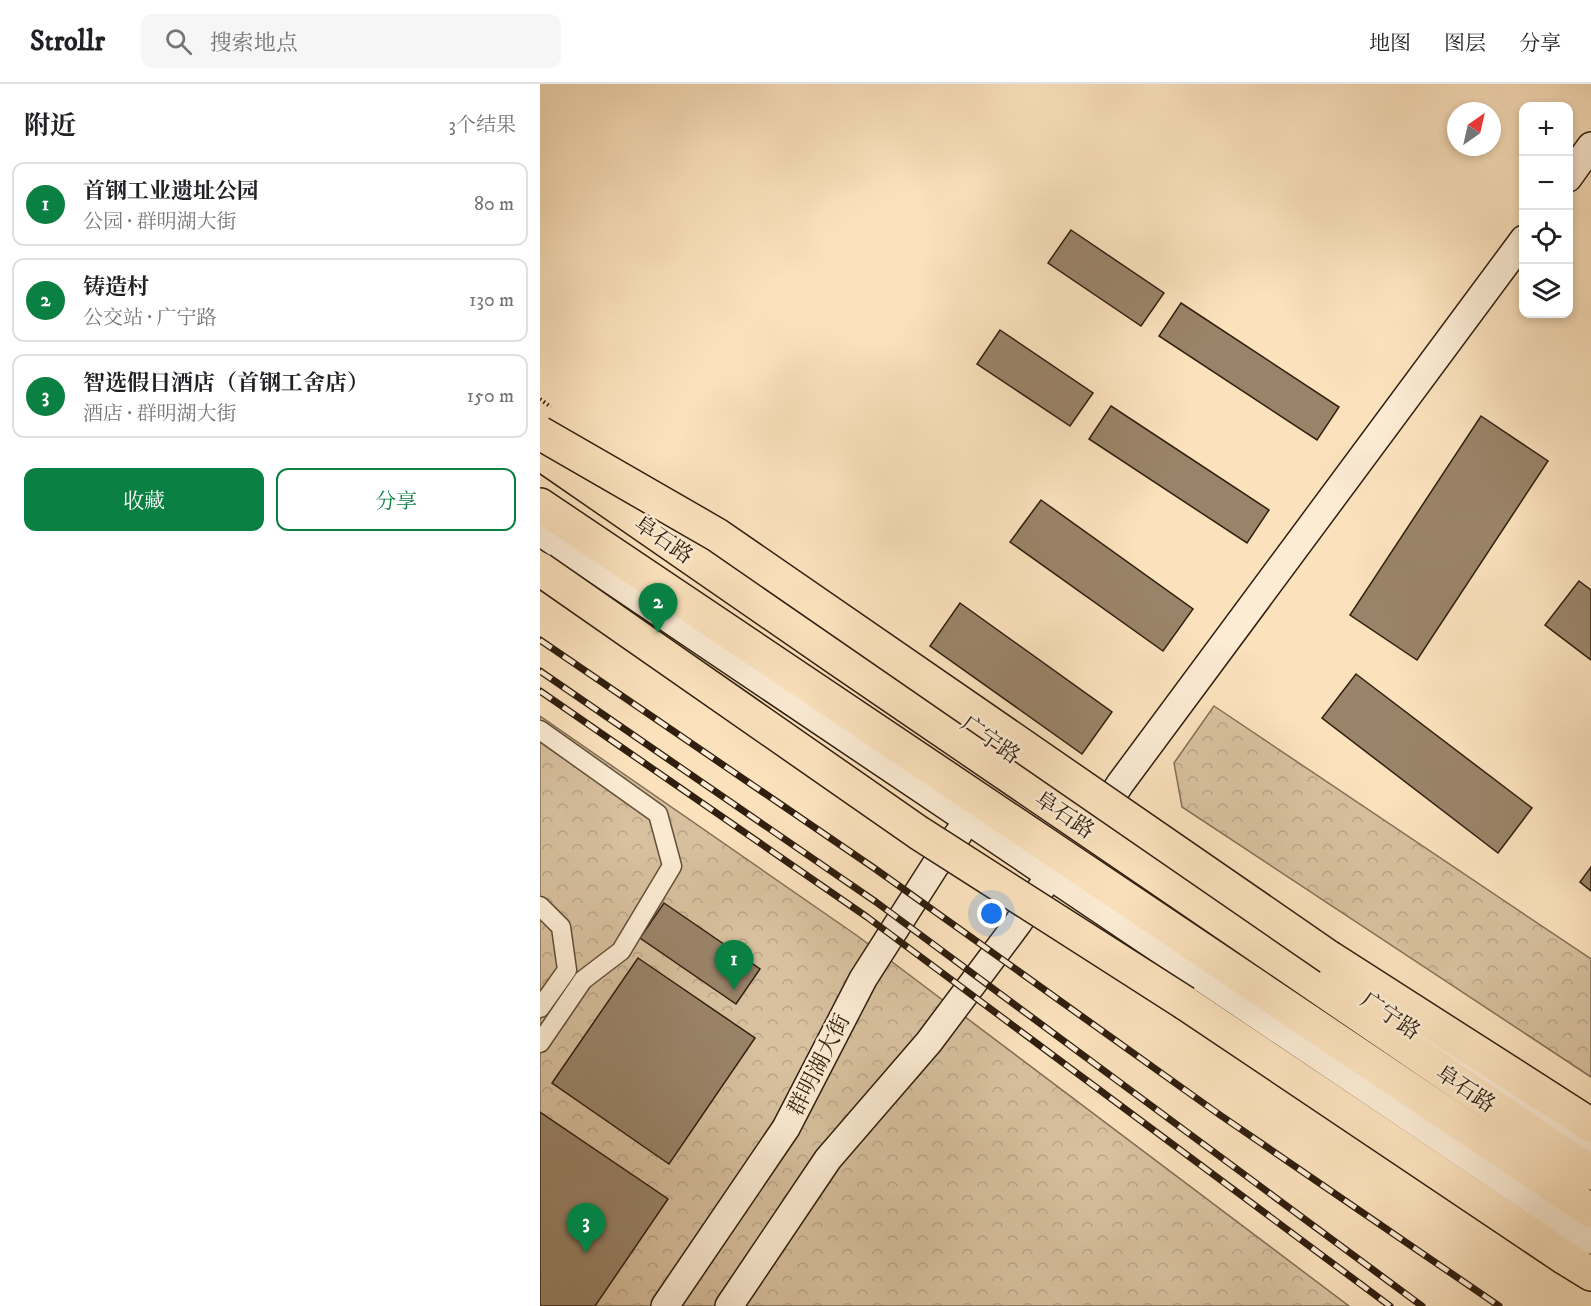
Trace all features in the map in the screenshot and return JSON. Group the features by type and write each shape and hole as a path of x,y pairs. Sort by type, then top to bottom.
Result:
{"highway":[{"path":"540,432 717,535 1330,958 1591,1125"},
{"name":"阜石路","path":"540,453 1591,1173"},
{"name":"阜石路","path":"540,505 1591,1211"},
{"path":"540,569 919,832 1185,1003 1591,1274"}],"street":[{"path":"1101,814 1120,784 1519,245"},
{"name":"广宁路","path":"540,432 835,630 1343,982 1591,1149"},
{"path":"540,532 1591,1240"},
{"path":"540,730 658,814 672,866 621,951 583,980 540,1042"},
{"name":"群明湖大街","path":"665,1306 786,1128 862,978 968,820"},
{"path":"729,1306 828,1159 928,1042 1018,923 1050,876"},
{"path":"540,906 561,927 567,970 540,1008"}],"green space":[{"path":"1214,706 1591,959 1591,1077 1182,807 1174,763"},
{"path":"540,716 859,937 1349,1306 540,1306"}],"building":[{"path":"1071,230 1164,293 1141,326 1048,263"},
{"path":"1181,303 1339,407 1317,440 1159,336"},
{"path":"1000,330 1093,393 1070,426 977,364"},
{"path":"1111,406 1269,510 1247,543 1089,439"},
{"path":"1481,416 1548,461 1417,660 1350,615"},
{"path":"1041,500 1193,609 1163,651 1010,542"},
{"path":"1579,581 1591,590 1591,660 1545,625"},
{"path":"960,603 1112,712 1082,754 930,646"},
{"path":"1356,674 1532,808 1498,853 1322,718"},
{"path":"1591,867 1591,891 1580,882"},
{"path":"664,903 760,969 736,1004 640,938"},
{"path":"638,958 755,1038 669,1164 552,1083"},
{"path":"540,1112 668,1199 595,1306 540,1306"}],"railway":[{"path":"540,640 874,868 1220,1115 1499,1306"},
{"path":"540,671 876,902 1422,1306"},
{"path":"540,691 867,917 1390,1306"}],"place":[{"name":"铸造村","path":"658,633"},
{"name":"首钢工业遗址公园","path":"734,990"},
{"name":"智选假日酒店（首钢工舍店）","path":"586,1253"}]}
